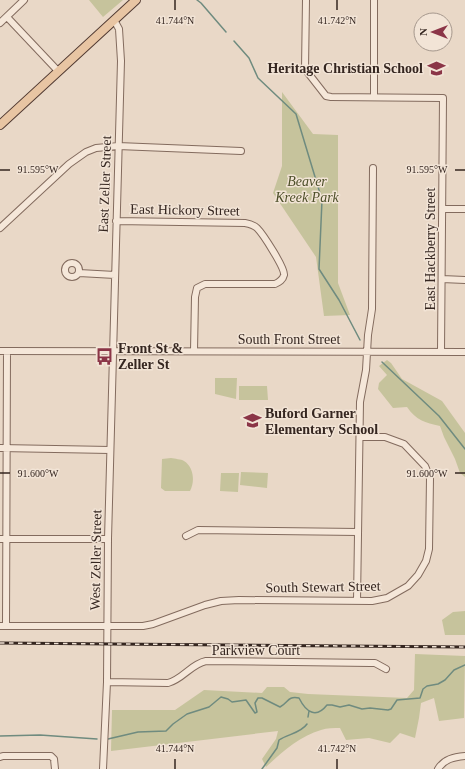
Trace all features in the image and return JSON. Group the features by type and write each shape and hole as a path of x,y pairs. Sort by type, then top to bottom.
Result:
{"main road":[{"path":"0,125 136,0"}],"street":[{"path":"0,23 24,0"},
{"path":"306,0 306,71 328,96 374,97 374,0"},
{"path":"7,16 58,71"},
{"name":"East Zeller Street","path":"113,351 121,61 119,29 114,20"},
{"name":"East Hackberry Street","path":"374,97 443,98 441,352"},
{"path":"0,228 69,164 80,156 96,148 118,146 241,151"},
{"path":"357,601 360,402 366,370 372,309 373,168"},
{"path":"442,209 465,209"},
{"name":"East Hickory Street","path":"116,221 245,222 260,231 282,267 284,275 283,279 275,284 205,284 200,286 195,292 194,351"},
{"path":"79,273 115,275"},
{"path":"442,279 465,280"},
{"path":"3,351 3,626"},
{"name":"South Front Street","path":"3,351 465,352"},
{"name":"West Zeller Street","path":"103,769 107,682 108,539 113,351"},
{"name":"South Stewart Street","path":"3,626 143,626 221,601 372,601 387,598 408,586 426,561 429,549 430,478 425,466 404,444 385,436 360,436"},
{"path":"3,448 110,450"},
{"path":"186,536 198,530 358,532"},
{"path":"3,539 108,539"},
{"name":"Parkview Court","path":"107,682 168,683 175,681 199,663 206,662 375,663 386,669"},
{"path":"0,757 51,756 54,759 55,769"},
{"path":"438,769 447,760 465,756"}],"green space":[{"path":"89,0 123,0 103,17"},
{"name":"Beaver Kreek Park","path":"282,92 313,134 338,135 338,283 350,315 324,316 316,257 273,193 282,166"},
{"path":"387,360 391,363 402,379 442,401 465,433 465,477 460,473 440,426 430,424 417,418 407,407 393,408 378,389 379,383 387,375 379,366"},
{"path":"215,378 237,378 236,399 215,394"},
{"path":"239,386 267,386 268,400 239,400"},
{"path":"171,458 183,460 190,467 193,475 193,483 190,491 165,491 161,488 162,459"},
{"path":"241,472 268,473 267,488 240,485"},
{"path":"221,473 239,473 238,492 220,491"},
{"path":"465,611 465,635 445,635 442,620 453,612"},
{"path":"415,654 465,656 464,718 439,721 434,698 421,703 415,738 400,733 390,743 369,738 346,740 340,728 326,729 313,733 299,740 266,767 262,759 276,739 278,731 111,751 112,710 175,710 204,690 262,693 267,687 284,687 290,692 308,694 407,698 414,690"}],"waterway":[{"path":"197,0 226,32"},
{"path":"234,41 249,58 258,78 296,114 322,200 319,269 339,300 360,340"},
{"path":"382,362 439,416 465,449"},
{"path":"108,739 138,732 166,731 187,714 209,707 221,697 232,702 246,700 255,713 257,712 255,703 258,698 262,698 280,707 292,698 299,698 308,710 315,713 319,712 327,705 340,707 349,705 362,709 370,708 388,710 391,709 397,700 420,698 423,689 427,686 438,684 445,680 454,670 465,665"},
{"path":"308,717 309,711"},
{"path":"262,769 277,748 279,740 298,731 307,724"},
{"path":"0,736 40,735 97,739"}],"railway":[{"path":"0,643 465,647"}],"place":[{"name":"Heritage Christian School","path":"436,68"},
{"name":"Front St & Zeller St","path":"105,356"},
{"name":"Buford Garner Elementary School","path":"252,421"}]}
